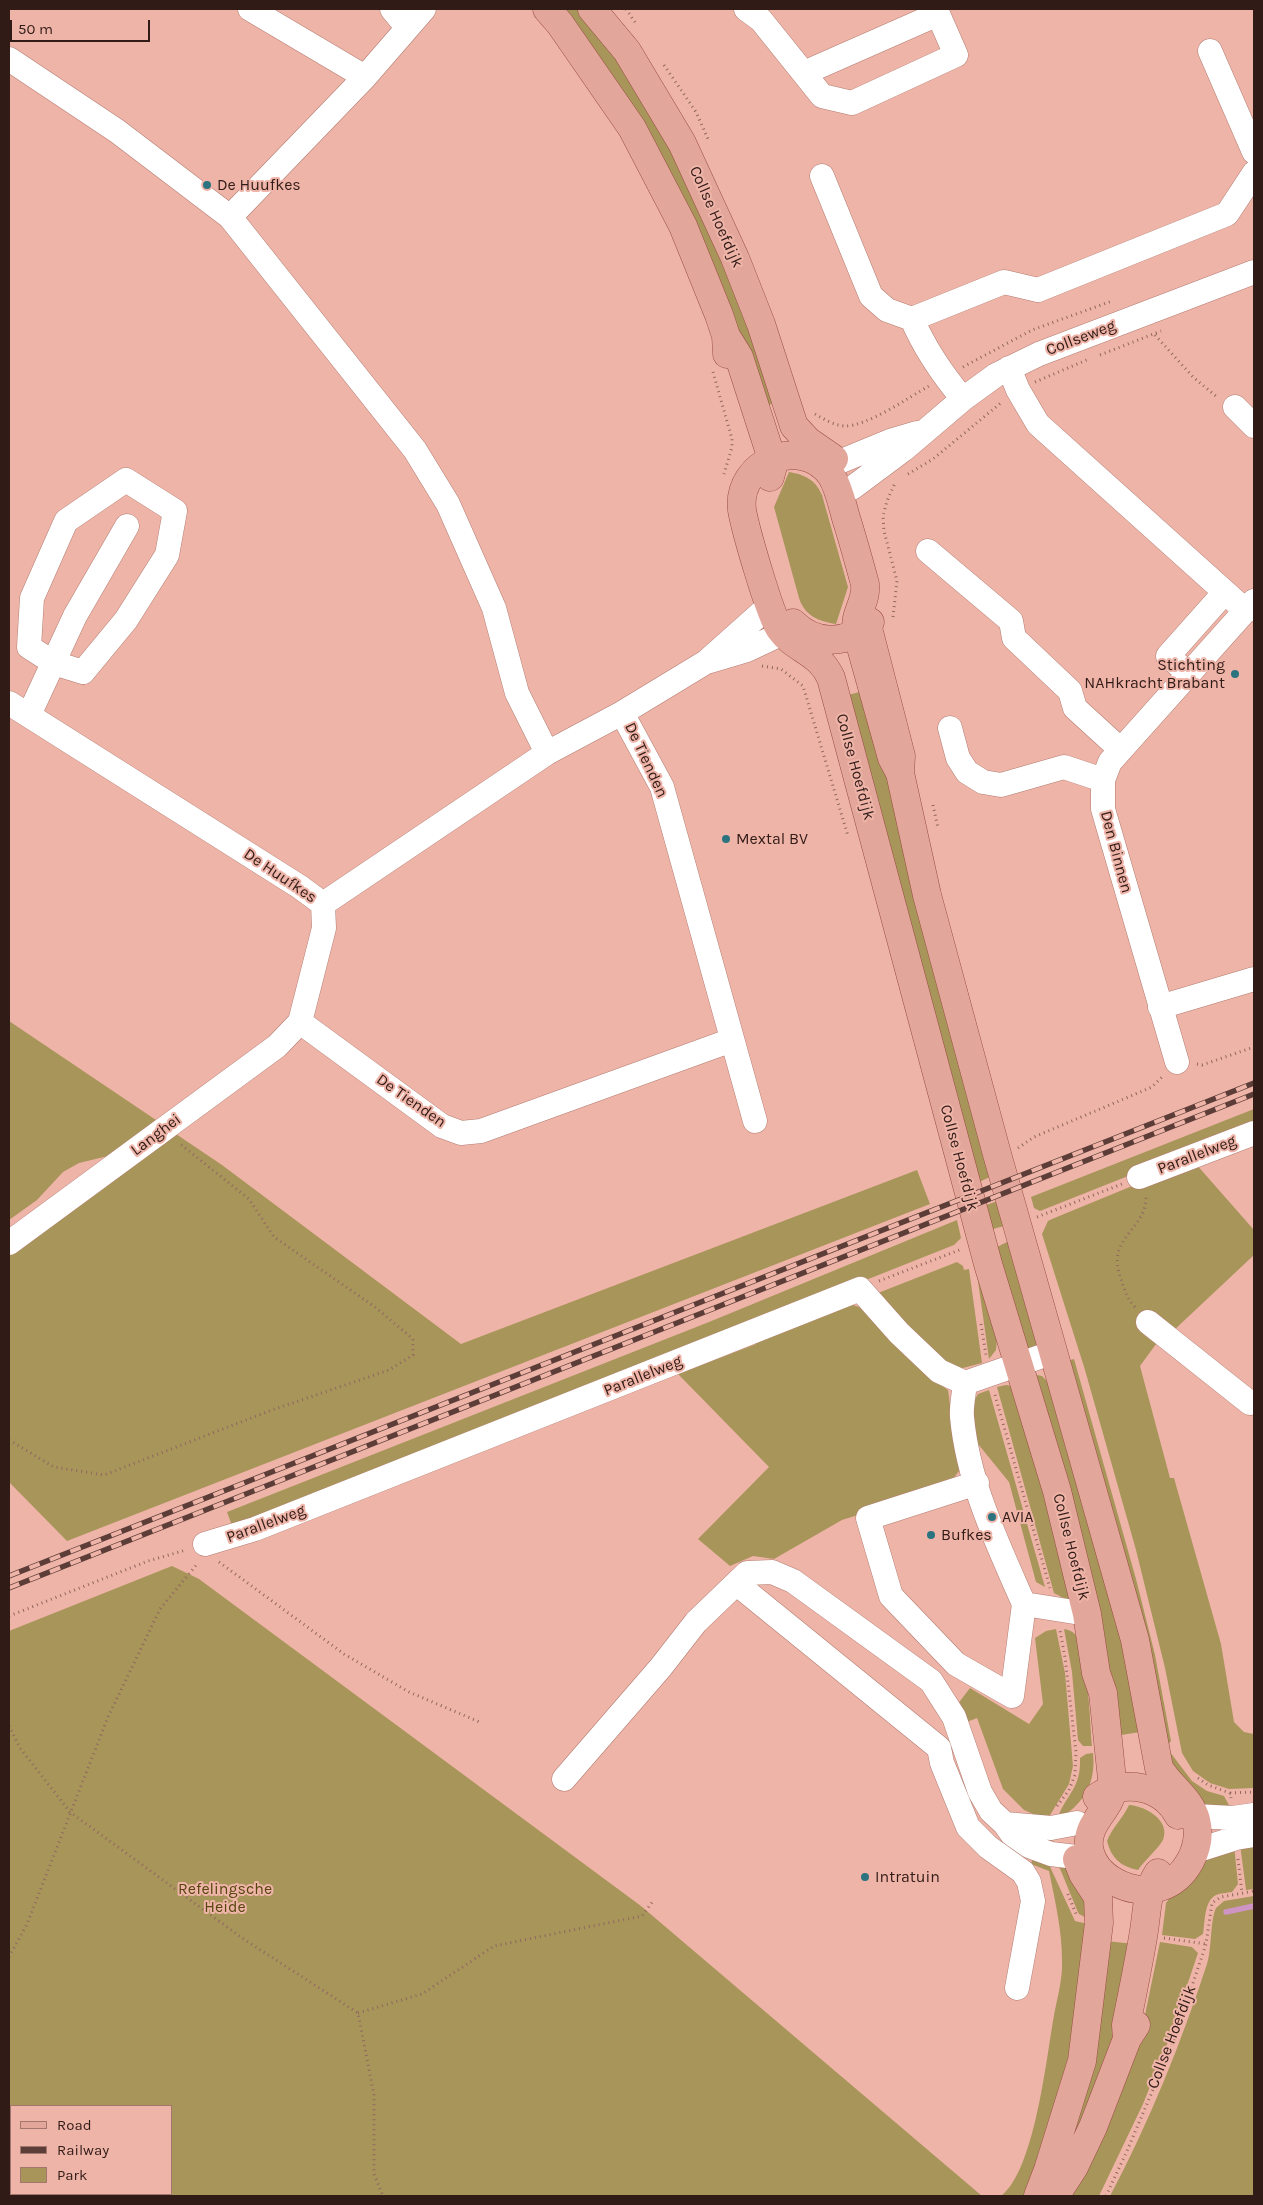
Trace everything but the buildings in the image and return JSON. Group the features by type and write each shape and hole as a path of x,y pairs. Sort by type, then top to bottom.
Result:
{"main road":[{"name":"Collse Hoefdijk","path":"547,9 632,128 683,226 726,336 727,360 766,462"},
{"name":"Collse Hoefdijk","path":"592,9 628,51 682,143 735,258 761,324 794,426 832,465"},
{"path":"872,627 844,638 828,641 812,637 796,637 776,623 742,509 744,488 754,472 766,462 781,455 803,457 832,465 847,476 852,488 880,594 872,627 892,758 900,773 927,895 1135,1640 1159,1768 1166,1779 1186,1800 1182,1842 1178,1852 1157,1874 1157,1887 1126,2025 1127,2039 1093,2128 1074,2167 1055,2196"},
{"path":"766,462 773,471 759,498 759,521 785,610 796,637"},
{"path":"832,465 866,584 865,597 855,622 872,627"},
{"name":"Collse Hoefdijk","path":"796,637 826,666 831,678 982,1241 1057,1491 1087,1614 1096,1673 1103,1693 1107,1791"},
{"path":"1038,2196 1082,2061 1099,1923 1098,1897 1074,1844 1077,1823 1089,1802 1107,1791 1128,1786 1148,1789 1167,1800 1186,1815 1198,1837 1195,1850 1184,1870 1176,1878 1157,1887 1129,1888 1086,1867"},
{"path":"1086,1867 1090,1832 1094,1822 1112,1798 1107,1791"}],"street":[{"path":"250,9 365,77"},
{"path":"392,9 407,27"},
{"path":"230,217 365,77 424,9"},
{"path":"746,9 761,20 822,96 852,103 956,55 938,14 804,73"},
{"path":"1210,51 1254,152"},
{"path":"9,59 117,131 230,217 415,450 448,504 494,608 516,693 547,753"},
{"path":"822,176 871,296 887,310 912,318 1004,282 1038,290 1227,214 1254,173"},
{"name":"Collseweg","path":"852,488 903,450 963,399 1009,368 1039,354 1254,272"},
{"path":"912,318 922,342 945,377 963,399"},
{"path":"1009,368 1018,390 1038,424 1225,592 1250,606"},
{"path":"1235,407 1254,426"},
{"name":"Collseweg","path":"832,465 890,441 924,431"},
{"path":"126,480 175,511 167,555 126,620 83,672 54,663 29,647 32,598 66,521 126,480"},
{"path":"29,715 75,616 127,526"},
{"path":"928,551 1011,621 1014,638 1070,690 1075,708 1121,750"},
{"path":"1189,674 1168,656 1225,592"},
{"name":"De Huufkes","path":"9,702 292,882 323,904 547,753 622,712 706,662 770,605"},
{"name":"Den Binnen","path":"1176,1062 1102,809 1103,780 1110,762 1250,606"},
{"name":"De Huufkes","path":"706,662 796,637"},
{"name":"De Tienden","path":"622,712 662,788 755,1121"},
{"path":"950,728 958,758 967,772 983,782 1001,785 1064,767 1103,780"},
{"path":"300,1022 324,928 323,904"},
{"path":"1160,1007 1254,979"},
{"name":"De Tienden","path":"300,1022 442,1126 462,1133 481,1131 732,1040"},
{"name":"Langhei","path":"9,1243 277,1046 300,1022"},
{"name":"Parallelweg","path":"1139,1177 1254,1132"},
{"path":"860,1289 899,1333 939,1371 965,1383 1054,1352"},
{"name":"Parallelweg","path":"207,1554 255,1529 860,1289"},
{"path":"1148,1322 1253,1406"},
{"path":"965,1383 962,1415 966,1448 977,1483 989,1522 1024,1604 1012,1696 956,1664 891,1596 868,1518 977,1483"},
{"path":"564,1779 661,1667 696,1622 747,1573 772,1572 793,1581 931,1681 954,1717 980,1792 991,1811 1005,1824 1012,1834 1029,1846 1086,1867"},
{"path":"737,1584 939,1748 942,1763 968,1827 988,1847 1023,1872 1029,1882 1033,1901 1018,1988"},
{"path":"1024,1604 1087,1614"},
{"path":"1186,1815 1233,1818 1254,1815"},
{"path":"1005,1824 1051,1828 1077,1823"},
{"path":"1195,1850 1236,1838 1254,1835"}],"path":[{"path":"1155,335 1192,377 1225,403 1235,407"},
{"path":"713,371 730,429"},
{"name":"Collseweg","path":"872,627 898,581 884,531 883,516 887,500 895,483 933,459 1018,390 1046,377"},
{"path":"810,410 835,424 846,426 862,423"},
{"path":"758,666 781,669 803,686"},
{"path":"1014,1151 1034,1137 1152,1087 1176,1062 1202,1065 1254,1047"},
{"path":"9,1440 54,1467 104,1475 272,1410 388,1370 413,1355 413,1339 375,1307 274,1237 248,1199 163,1130"},
{"path":"1018,1225 1139,1177 1146,1196 1146,1204 1141,1215 1120,1246 1116,1256 1117,1267 1127,1296 1148,1322"},
{"path":"860,1289 982,1241"},
{"path":"9,1957 27,1924 108,1717 160,1609 207,1554"},
{"path":"9,1616 148,1561 207,1554 344,1654 409,1692 482,1723"},
{"path":"9,1726 20,1748 70,1812 242,1938 358,2013 374,2094 374,2174 383,2196"},
{"path":"1230,1793 1254,1792"},
{"name":"Collse Hoefdijk","path":"1106,2196 1174,2040 1206,1944 1212,1903 1221,1897 1254,1891"},
{"path":"358,2013 422,1994 494,1946 642,1916 653,1901"}],"green space":[{"path":"556,9 583,9 619,54 724,245 773,403 767,406 702,241 671,173"},
{"path":"789,472 813,481 822,495 848,587 836,624 813,617 805,609 799,598 774,507"},
{"path":"866,690 990,1177 979,1182 845,696"},
{"path":"9,1021 156,1120 108,1156 79,1163 63,1172 37,1200 9,1220"},
{"path":"1254,1109 1254,1126 1040,1211 1034,1208 1031,1197"},
{"path":"176,1134 222,1165 461,1344 917,1170 930,1204 67,1541 9,1482 9,1254"},
{"path":"1196,1164 1254,1230 1254,1255 1172,1332 1159,1340 1140,1366 1170,1478 1174,1478 1221,1644 1234,1722 1244,1732 1254,1734 1254,1788 1229,1789 1210,1783 1193,1771 1182,1753 1165,1668 1136,1550 1085,1370 1042,1234 1048,1221 1052,1219 1137,1184"},
{"path":"998,1201 1004,1226 993,1229 986,1205"},
{"path":"957,1220 961,1238 954,1245 234,1531 227,1512 709,1322"},
{"path":"1009,1241 1038,1343 1035,1346 1019,1351 997,1247"},
{"path":"957,1262 963,1266 964,1270 969,1269 982,1363 959,1369 947,1368 878,1293"},
{"path":"976,1267 997,1339 996,1350 989,1359"},
{"path":"853,1305 865,1309 938,1383 948,1390 959,1471 947,1487 842,1520 774,1559 753,1556 730,1566 698,1539 769,1467 678,1374 756,1344 754,1337 843,1306"},
{"path":"1074,1359 1136,1579 1155,1655 1171,1741 1168,1745 1063,1362"},
{"path":"1037,1375 1042,1376 1047,1381 1066,1449 1098,1525 1146,1731 1115,1736 1027,1378"},
{"path":"1012,1386 1019,1392 1071,1602 1054,1593 997,1387"},
{"path":"989,1390 1045,1587 1036,1582 1009,1482 978,1444 972,1430 972,1404 978,1394"},
{"name":"Refelingsche Heide","path":"172,1566 199,1579 641,1906 982,2196 9,2196 9,1631"},
{"path":"1056,1629 1065,1673 1073,1766 1069,1784 1047,1820 1024,1810 1003,1789 977,1718 967,1722 957,1705 970,1688 1029,1724 1043,1704 1035,1638 1046,1631"},
{"path":"1064,1629 1075,1634 1077,1637 1084,1659 1092,1746 1083,1746 1078,1740 1072,1672"},
{"path":"1170,1752 1192,1781 1207,1791 1224,1796 1230,1807 1207,1805 1199,1801 1174,1776"},
{"path":"1093,1753 1093,1773 1087,1791 1076,1806 1060,1818 1058,1817 1076,1784 1080,1768 1080,1758 1086,1754"},
{"path":"1129,1805 1142,1808 1155,1815 1163,1826 1164,1833 1161,1844 1138,1870 1127,1867 1118,1861 1111,1852 1107,1841"},
{"path":"1254,1842 1254,1889 1246,1890 1240,1844"},
{"path":"1234,1845 1238,1884 1232,1892 1216,1895 1209,1902 1203,1934 1195,1939 1162,1935 1166,1903 1175,1890 1200,1863"},
{"path":"1033,1856 1046,1858 1075,1921 1093,1925 1085,2004 1031,2196 1001,2196 1012,2183 1022,2164 1030,2140 1042,2088 1061,1976 1061,1938 1049,1871 1031,1864"},
{"path":"1061,1865 1068,1870 1087,1892 1085,1917 1079,1914 1077,1910 1059,1867"},
{"path":"1254,1896 1254,2196 1110,2196 1151,2111 1186,2023 1207,1964 1216,1908 1224,1901"},
{"path":"1105,1941 1136,1944 1113,2044 1075,2141 1065,2142"},
{"path":"1160,1942 1192,1947 1198,1953 1168,2042 1143,2104 1099,2196 1064,2196 1134,2053 1145,2015"}],"waterway":[{"path":"1226,1912 1254,1906"}],"railway":[{"path":"9,1576 1254,1083"},
{"path":"9,1588 1254,1094"}],"place":[{"name":"De Huufkes","path":"207,185"},
{"name":"Stichting NAHkracht Brabant","path":"1235,674"},
{"name":"Mextal BV","path":"726,839"},
{"name":"AVIA","path":"992,1517"},
{"name":"Bufkes","path":"931,1535"},
{"name":"Intratuin","path":"865,1877"}]}
